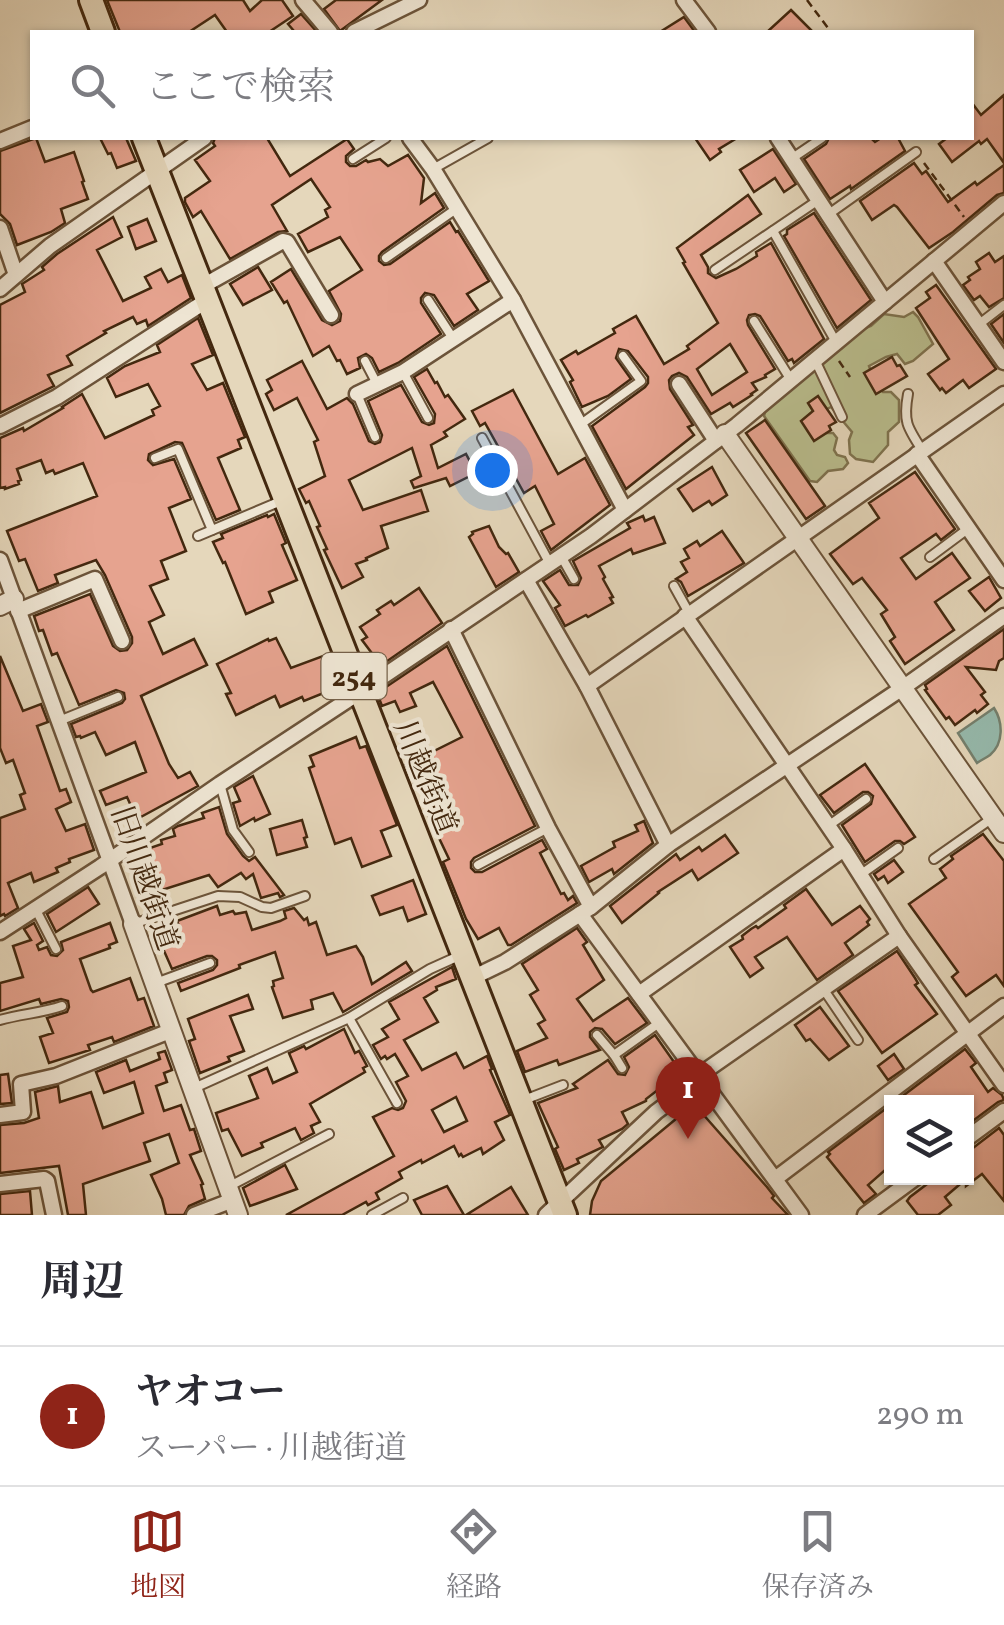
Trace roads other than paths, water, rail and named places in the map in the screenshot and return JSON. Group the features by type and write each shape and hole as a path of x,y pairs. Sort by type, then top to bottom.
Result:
{"highway":[{"path":"91,0 102,30"},
{"name":"川越街道","path":"145,140 464,954 557,1211"}],"street":[{"path":"302,0 328,30"},
{"path":"684,0 706,30"},
{"path":"358,30 414,1"},
{"path":"0,141 30,129"},
{"path":"0,288 50,246 201,140"},
{"path":"411,140 513,300 625,510"},
{"path":"779,140 885,302"},
{"path":"0,931 625,510 721,437 1004,203"},
{"path":"0,228 16,274"},
{"path":"0,426 57,397 283,241 331,315"},
{"path":"934,261 1004,362"},
{"path":"357,394 403,372 513,300"},
{"path":"680,384 799,539 999,825"},
{"path":"588,686 1004,394"},
{"path":"919,452 1004,580"},
{"name":"旧川越街道","path":"0,560 11,606 59,720 233,1201"},
{"path":"11,606 95,579 122,641"},
{"path":"526,580 588,686 668,846"},
{"path":"687,615 899,936 1004,1085"},
{"path":"472,978 505,962 585,910 668,846 1004,616"},
{"path":"451,629 585,910 659,1023 801,1215"},
{"path":"639,994 844,850"},
{"path":"557,1211 656,1112 699,1077 899,936"},
{"path":"774,1179 1004,1006"},
{"path":"0,1115 22,1112 21,1084 56,1076 170,1031"},
{"path":"974,1131 1004,1112"},
{"path":"0,1184 44,1179 54,1215"},
{"path":"864,1215 905,1185"},
{"path":"194,1215 233,1201"}],"lane":[{"path":"353,159 383,140"},
{"path":"432,169 484,140"},
{"path":"791,159 819,140"},
{"path":"826,216 916,152"},
{"path":"716,270 818,201"},
{"path":"386,258 456,210"},
{"path":"773,232 833,345"},
{"path":"428,300 454,340"},
{"path":"978,324 1004,305"},
{"path":"754,321 791,380"},
{"path":"581,424 641,381 624,356"},
{"path":"815,360 842,417"},
{"path":"365,361 377,384"},
{"path":"403,372 428,418"},
{"path":"357,394 375,438"},
{"path":"908,394 905,423 919,452"},
{"path":"482,438 556,560 574,579"},
{"path":"155,458 178,449 212,530"},
{"path":"198,536 284,500"},
{"path":"930,558 969,528"},
{"path":"674,586 687,615"},
{"path":"59,720 118,696"},
{"path":"220,784 233,830 249,852"},
{"path":"828,826 866,799"},
{"path":"934,859 999,825"},
{"path":"478,865 548,828"},
{"path":"860,874 898,848"},
{"path":"132,924 218,896 240,897 270,908 305,896"},
{"path":"36,910 56,949"},
{"path":"192,1089 349,1018 430,969 464,954"},
{"path":"153,984 210,963"},
{"path":"824,989 858,1040"},
{"path":"0,1020 62,1006"},
{"path":"349,1018 397,1103"},
{"path":"614,1056 659,1023"},
{"path":"597,1035 622,1068"},
{"path":"520,1102 563,1085"},
{"path":"233,1201 329,1134"},
{"path":"372,1215 403,1198"}],"water":[{"path":"994,708 1000,739 995,750 977,763 958,733"}],"place":[{"name":"ヤオコー","path":"688,1139"}]}
